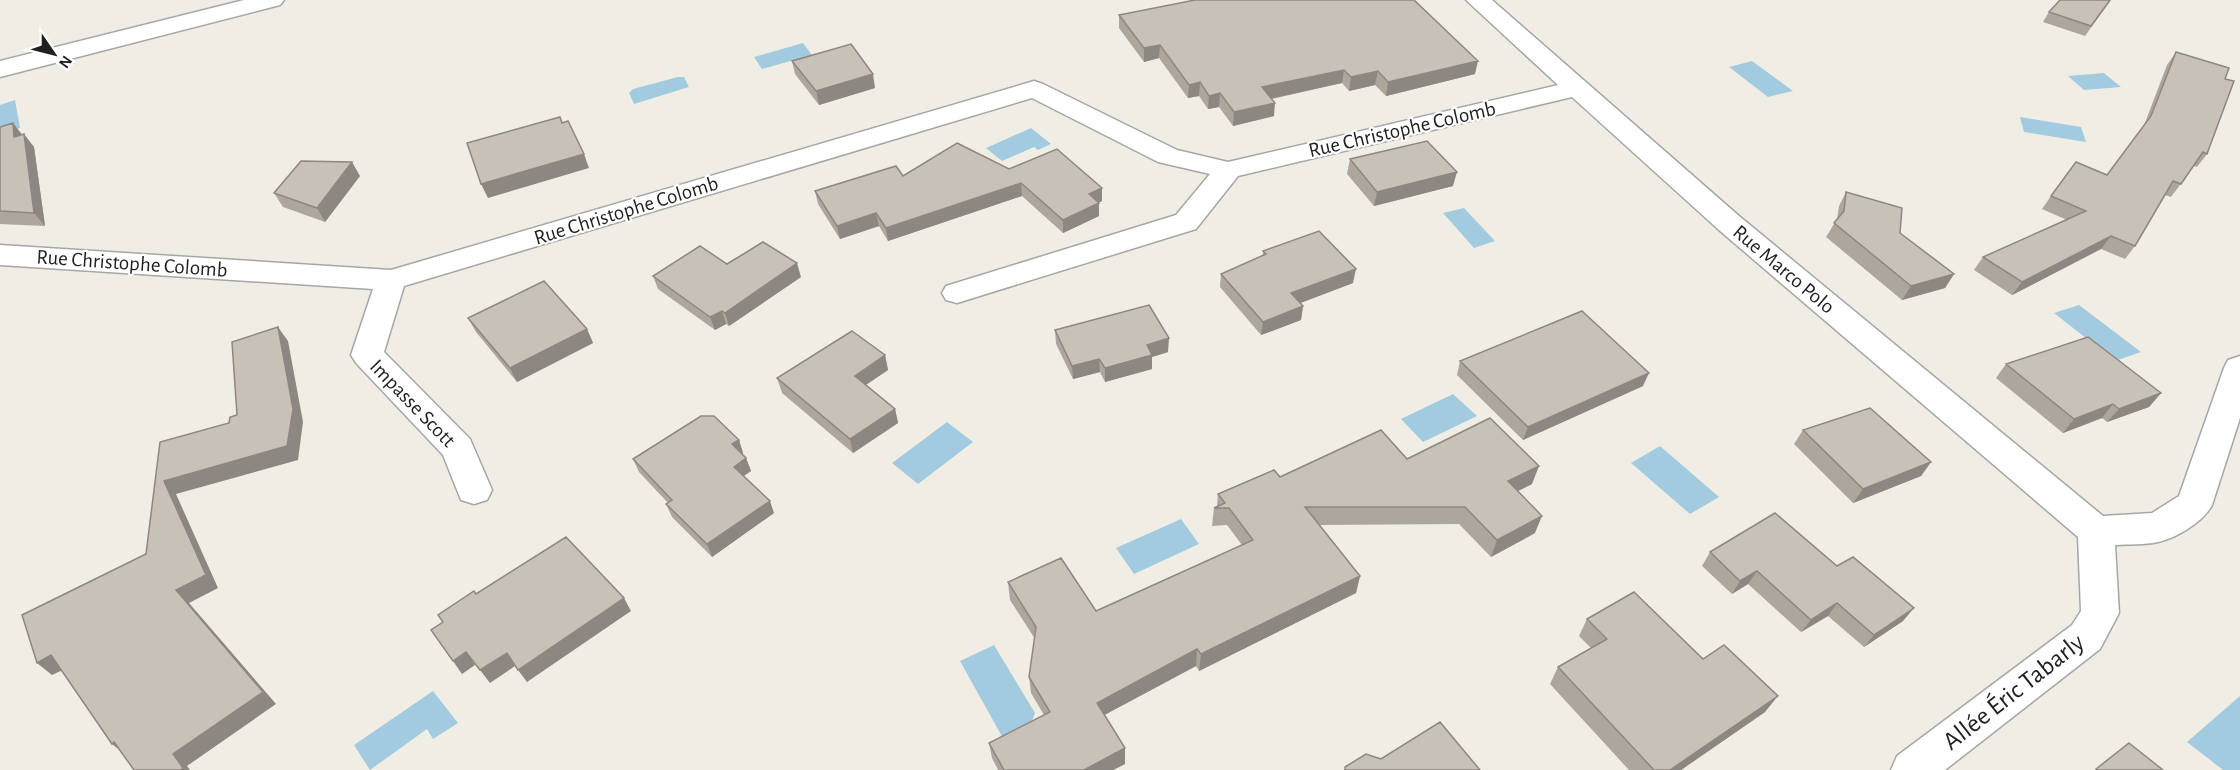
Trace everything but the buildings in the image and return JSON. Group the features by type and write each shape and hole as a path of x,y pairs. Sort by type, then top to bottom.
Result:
{"street":[{"path":"0,69 272,0"},
{"name":"Rue Marco Polo","path":"1478,0 1729,224 2096,531"},
{"name":"Rue Christophe Colomb","path":"0,255 391,280 1034,89 1168,156 1228,170 1577,88"},
{"path":"957,293 1186,222 1228,170"},
{"name":"Impasse Scott","path":"391,280 367,355 458,448 474,490"},
{"path":"2096,531 2158,527 2194,505 2240,368"},
{"name":"Allée Éric Tabarly","path":"1912,770 2086,637 2100,613 2096,531"}],"water":[{"path":"803,43 812,55 762,69 754,57"},
{"path":"1752,61 1793,91 1768,97 1729,67"},
{"path":"2104,73 2121,87 2084,90 2068,76"},
{"path":"684,77 689,87 634,104 629,93 633,89"},
{"path":"15,100 20,128 0,134 0,105"},
{"path":"2020,117 2081,127 2086,142 2024,132"},
{"path":"1031,128 1051,144 1038,150 1034,147 1002,161 986,148"},
{"path":"1464,208 1495,241 1474,248 1443,213"},
{"path":"2079,305 2141,352 2115,361 2054,313"},
{"path":"1453,394 1477,416 1423,442 1401,419"},
{"path":"947,422 973,442 918,484 892,463"},
{"path":"1660,446 1719,497 1690,514 1631,463"},
{"path":"1181,519 1199,544 1134,574 1116,548"},
{"path":"994,645 1035,713 1030,726 1004,740 960,661"},
{"path":"433,691 458,723 433,739 427,729 370,770 354,745"},
{"path":"2240,696 2240,770 2223,770 2187,742"}]}
